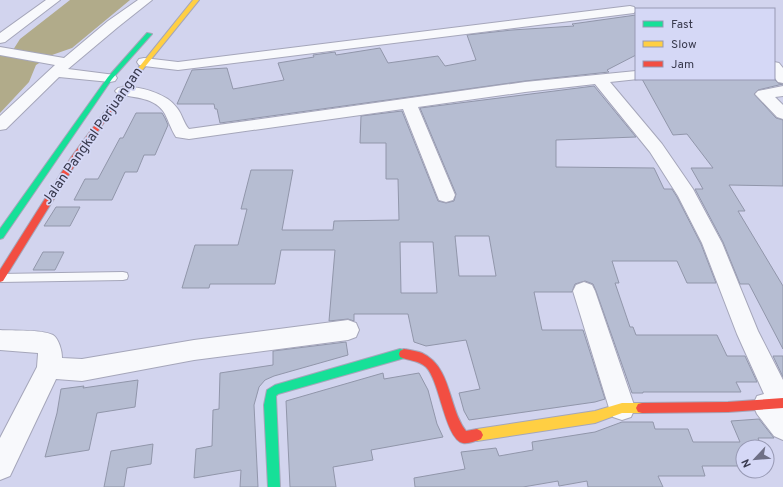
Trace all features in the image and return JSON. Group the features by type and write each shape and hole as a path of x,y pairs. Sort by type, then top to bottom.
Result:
{"main road":[{"name":"Jalan Pangkal Perjuangan","path":"0,278 59,182 123,90 144,62 196,0"},
{"name":"Jalan Pangkal Perjuangan","path":"0,236 110,78 154,28"},
{"path":"274,487 270,405 271,394 275,390 411,352 426,360 436,370 456,430 464,437 595,417 622,408 777,403"}],"street":[{"path":"0,39 54,0"},
{"path":"0,125 57,65 146,0"},
{"path":"144,62 178,66 630,10"},
{"path":"8,20 23,22"},
{"path":"4,52 110,78"},
{"path":"775,67 783,78"},
{"path":"123,90 159,98 165,102 172,111 182,133 189,134 206,133 526,87 635,75"},
{"path":"599,79 656,148 686,194 712,243 777,403 783,427"},
{"path":"783,91 763,94 783,114"},
{"path":"409,103 446,195"},
{"path":"584,291 622,408"},
{"path":"49,368 82,370 194,350 348,330"},
{"path":"0,340 38,341 49,346 50,352 49,368 0,466"}],"lane":[{"path":"0,278 123,276"}],"shaded area":[{"path":"70,0 130,0 72,48 52,55 36,65 29,82 0,113 0,56 13,50 20,39"}],"building":[{"path":"635,15 635,56 607,70 609,72 525,81 220,123 217,109 215,109 214,104 177,104 192,70 227,68 233,89 284,80 278,63 314,57 313,55 335,52 336,55 380,48 388,63 438,56 445,66 476,60 467,35 512,30 574,26 572,24"},
{"path":"643,80 775,80 778,83 783,84 758,90 754,94 776,118 783,120 783,186 729,185 745,211 738,211 783,286 783,349 749,284 740,284 723,242 695,189 703,189 691,168 713,168 687,134 673,135"},
{"path":"594,86 636,137 556,140 556,167 654,168 664,189 672,189 677,197 701,244 716,283 687,283 677,261 612,261 619,283 615,283 630,327 633,327 636,335 717,335 727,356 745,356 757,382 736,382 741,392 632,393 596,291 593,284 585,281 575,284 572,292 534,292 542,330 583,330 605,399 595,402 469,420 464,411 459,393 480,389 466,340 426,346 414,342 408,314 354,314 354,321 348,319 329,321 335,250 281,250 275,284 210,284 209,288 182,288 195,245 238,245 247,209 241,209 251,170 293,170 282,230 333,230 334,221 399,220 398,179 386,179 386,143 360,143 361,116 402,111 438,201 446,203 454,201 456,194 420,108","holes":["455,236 489,236 496,276 459,276","400,242 433,242 437,293 401,293"]},
{"path":"136,113 162,113 165,118 168,125 155,155 144,155 137,172 125,172 112,200 74,200 85,179 98,179 120,138 123,138"},
{"path":"56,207 80,207 70,226 44,226"},
{"path":"43,252 64,252 55,270 33,270"},
{"path":"346,342 348,355 274,376 265,380 259,387 254,405 258,487 240,487 241,470 194,478 196,449 212,446 213,410 219,409 220,373 273,365 273,351"},
{"path":"773,356 783,356 783,377"},
{"path":"383,373 384,379 419,373 428,390 437,424 443,437 371,450 373,460 333,467 336,487 290,487 286,401"},
{"path":"138,380 135,407 97,413 89,450 45,457 57,413 61,389 84,386 83,388"},
{"path":"759,419 774,438 739,439 731,421"},
{"path":"622,422 653,422 655,429 688,429 693,442 735,442 735,466 702,466 705,476 658,476 663,487 588,487 587,481 559,486 558,481 523,487 415,487 414,478 465,469 461,452 496,448 499,456 533,450 532,442 595,432"},
{"path":"153,444 151,464 127,468 124,487 104,487 111,451"}],"traffic: fast":[{"path":"0,236 110,78 149,34"},
{"path":"274,487 270,405 271,394 275,390 404,354"}],"traffic: slow":[{"path":"125,88 196,0"},
{"path":"477,435 595,417 622,408 642,408"}],"traffic: jam":[{"path":"0,278 75,158 125,88"},
{"path":"404,354 419,357 430,364 437,374 450,414 456,427 464,437 477,435"},
{"path":"642,408 728,407 783,403"}]}
